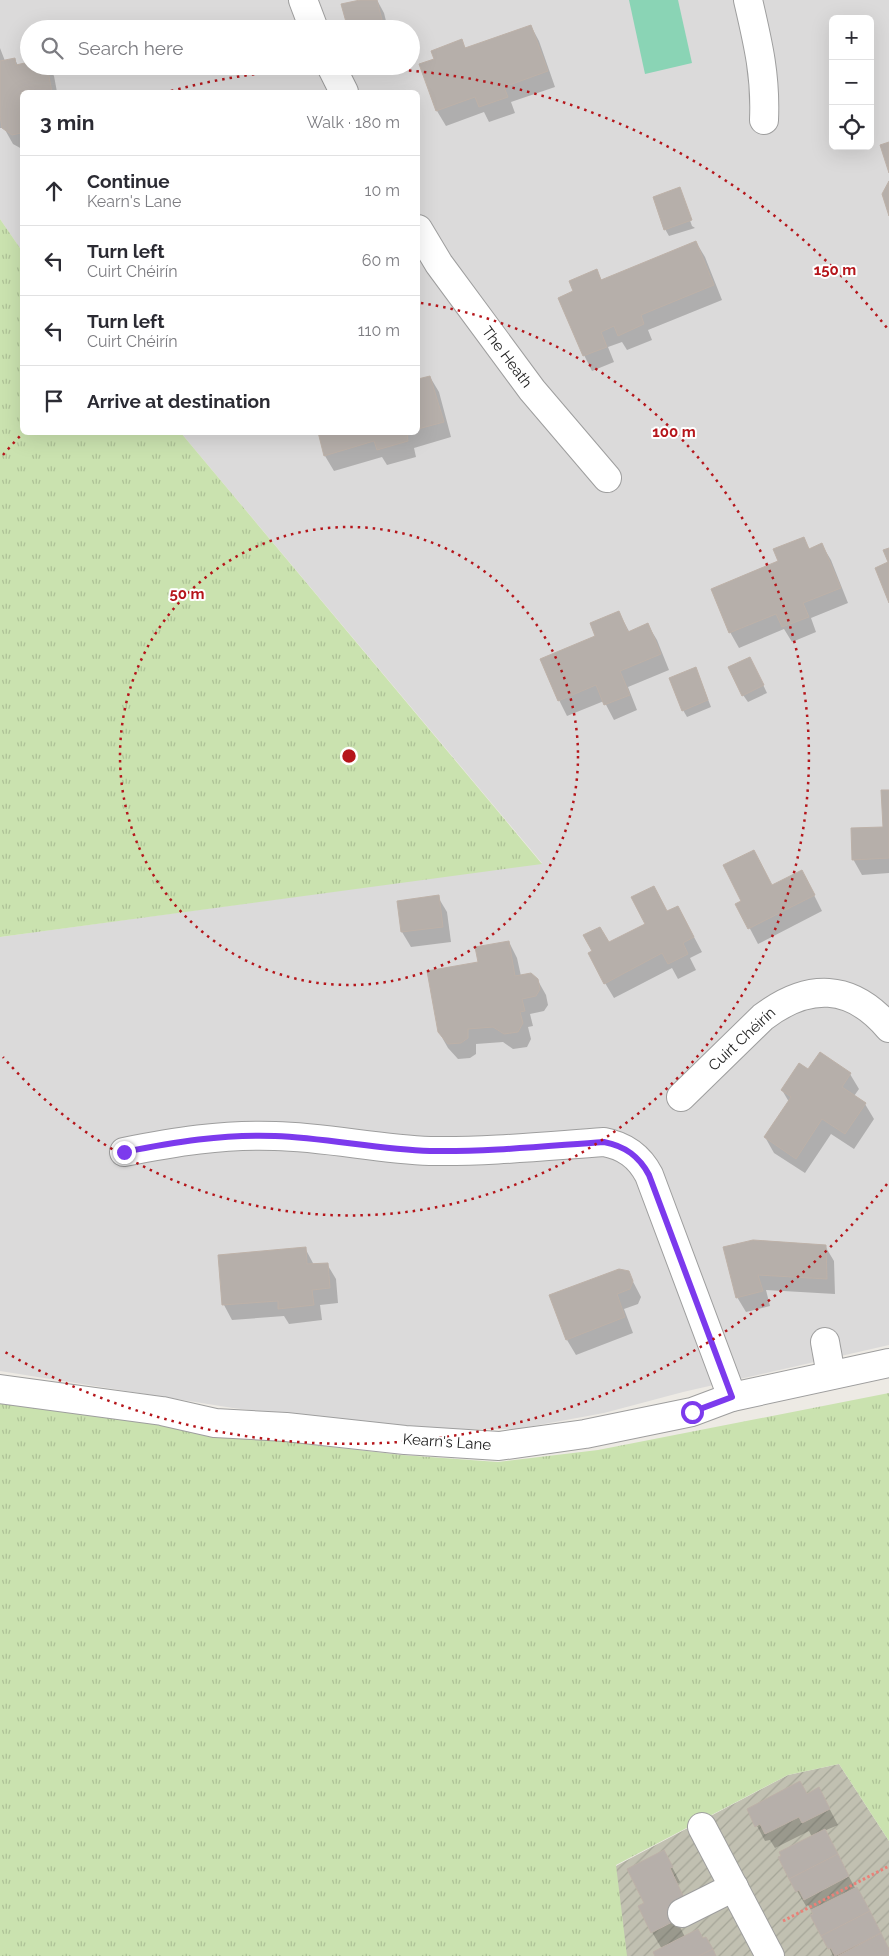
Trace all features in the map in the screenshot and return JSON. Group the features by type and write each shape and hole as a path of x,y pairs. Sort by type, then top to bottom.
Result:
{"street":[{"path":"303,0 311,20"},
{"path":"748,0 761,55 765,95 764,120"},
{"path":"336,75 343,90"},
{"name":"The Heath","path":"420,232 439,264 532,390 607,478"},
{"name":"Cuirt Chéirín","path":"681,1097 763,1017 778,1006 800,996 824,993 850,998 866,1006 889,1028"},
{"path":"124,1152 198,1138 242,1136 276,1136 428,1151 465,1151 604,1142 614,1144 636,1156 649,1175 732,1397"},
{"path":"825,1342 831,1375"},
{"name":"Kearn's Lane","path":"0,1389 162,1411 215,1423 286,1427 405,1440 499,1446 585,1434 682,1414 732,1397 889,1363"},
{"path":"702,1827 764,1945"},
{"path":"682,1913 734,1887"}],"path":[{"path":"764,1945 889,1866"}],"shaded area":[{"path":"0,0 889,0 889,1345 683,1392 604,1413 517,1429 406,1429 233,1408 0,1371 0,937 542,863 183,435 420,435 420,90 20,90 20,248 0,219"},
{"path":"839,1764 889,1841 889,1956 130,1956 616,1866 788,1775"}],"green space":[{"path":"629,0 678,0 692,63 645,74"},
{"path":"0,219 20,248 20,435 183,435 542,864 0,937"},
{"path":"889,1393 889,1841 839,1764 788,1775 616,1865 627,1956 0,1956 0,1401 218,1434 402,1455 498,1462 598,1450"}],"building":[{"path":"360,0 377,0 382,20 345,20 341,4"},
{"path":"531,25 548,71 504,87 508,97 479,107 475,97 436,111 420,64 434,59 431,51 462,39 465,48"},
{"path":"15,58 16,65 20,64 20,75 49,75 52,90 20,90 20,133 12,135 2,128 0,115 0,61"},
{"path":"889,142 889,173 880,145"},
{"path":"889,181 889,216 882,194"},
{"path":"680,187 692,220 664,230 653,197"},
{"path":"696,241 714,285 641,315 644,324 618,336 614,326 601,332 607,347 583,356 558,298 573,291 569,281 597,269 601,280"},
{"path":"430,376 444,422 420,428 420,378"},
{"path":"319,435 407,435 408,441 377,450 374,441 324,456"},
{"path":"804,537 809,549 822,543 841,588 803,603 809,617 782,627 776,614 729,633 711,589 778,561 773,549"},
{"path":"889,548 889,603 875,568 888,562 883,550"},
{"path":"619,611 628,632 648,623 661,654 620,671 630,695 604,705 596,685 558,701 540,659 595,636 590,623"},
{"path":"750,657 764,685 742,696 728,667"},
{"path":"696,667 708,700 682,711 669,678"},
{"path":"881,790 889,790 889,858 852,860 851,828 883,827"},
{"path":"754,850 772,885 802,870 815,895 748,929 735,904 741,901 723,865"},
{"path":"654,886 667,911 678,906 694,937 683,943 688,954 668,964 662,953 604,984 588,953 592,951 583,935 600,927 609,942 645,924 631,897"},
{"path":"439,895 443,927 401,932 397,901"},
{"path":"509,941 515,976 531,973 538,979 540,989 536,996 522,999 525,1011 520,1012 523,1023 518,1032 504,1034 493,1027 468,1029 468,1038 461,1043 448,1044 438,1032 427,971 478,962 475,947"},
{"path":"820,1052 851,1073 842,1087 866,1103 845,1134 822,1119 796,1159 764,1137 791,1097 781,1090 799,1063 808,1069"},
{"path":"753,1240 826,1245 827,1279 758,1275 763,1291 736,1298 723,1247"},
{"path":"306,1247 307,1264 328,1263 330,1288 312,1290 314,1305 278,1309 278,1301 222,1305 218,1255"},
{"path":"619,1269 629,1271 633,1281 630,1289 617,1294 625,1317 566,1340 549,1295"},
{"path":"800,1781 807,1794 819,1787 830,1809 802,1823 799,1817 765,1834 760,1824 755,1827 747,1809"},
{"path":"825,1829 838,1854 789,1879 778,1857 781,1856 779,1852"},
{"path":"664,1850 673,1867 670,1868 685,1900 676,1920 651,1933 638,1906 644,1903 627,1869"},
{"path":"838,1854 849,1876 804,1900 799,1890 796,1892 789,1879"},
{"path":"857,1887 870,1911 821,1936 810,1915 813,1914 811,1910"},
{"path":"870,1911 881,1933 835,1956 831,1948 828,1949 821,1936"},
{"path":"698,1929 703,1938 706,1937 713,1949 699,1956 655,1956 653,1952"},
{"path":"881,1933 889,1949 889,1956 838,1956"},
{"path":"713,1949 716,1956 699,1956"}],"route":[{"path":"124,1152 198,1138 242,1136 276,1136 428,1151 465,1151 604,1142 626,1149 643,1163 649,1175 732,1397 692,1412"}]}
